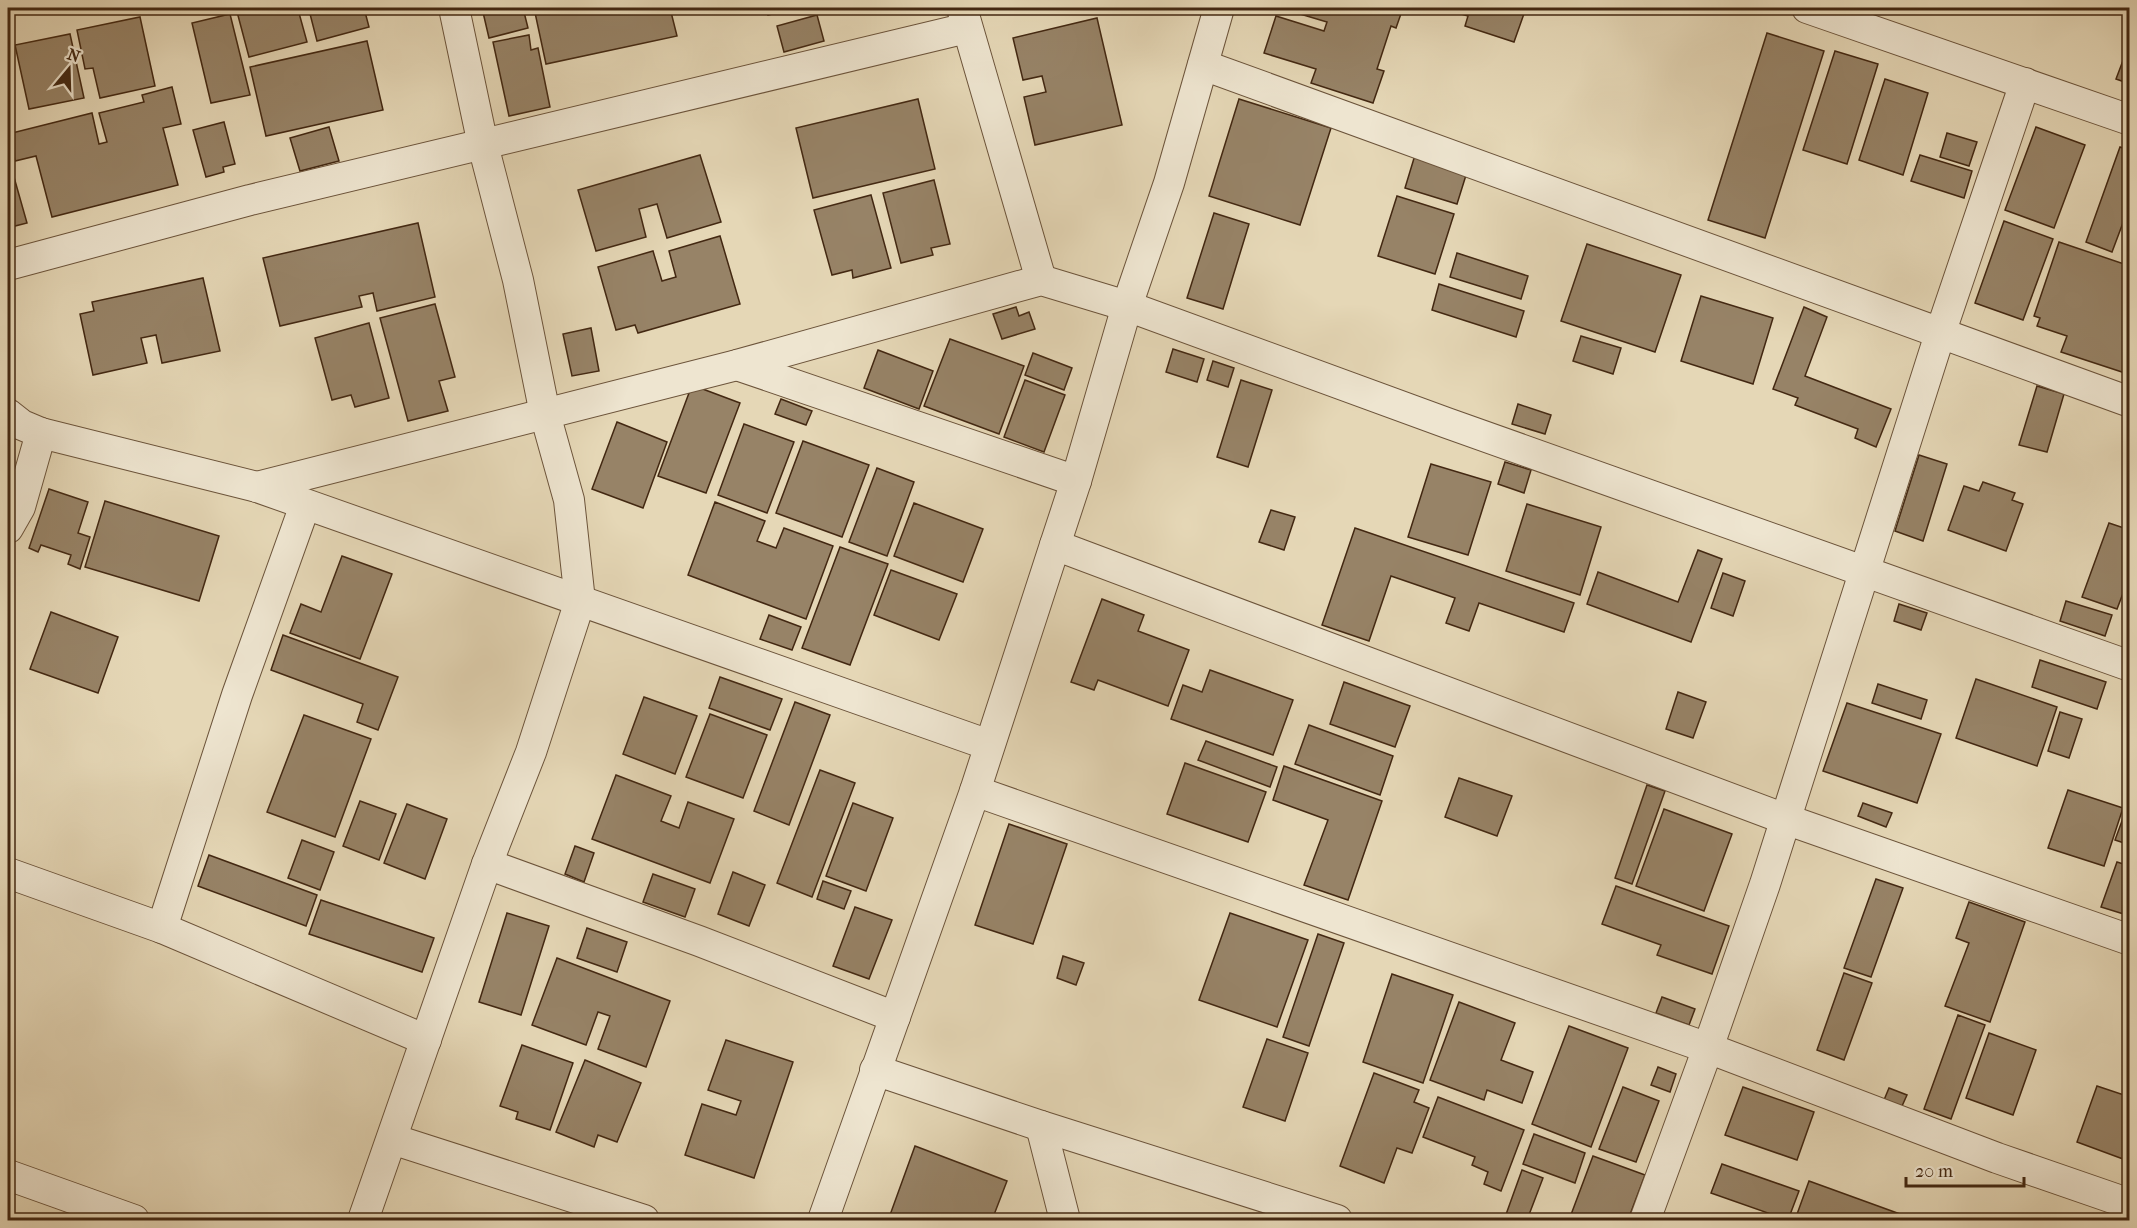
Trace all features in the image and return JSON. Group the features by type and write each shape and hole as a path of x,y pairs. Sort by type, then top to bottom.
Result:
{"street":[{"path":"363,1221 487,864 531,752 580,601 569,500 544,414 518,280 483,145 454,8"},
{"path":"823,1221 975,790 1076,481 1127,306 1169,183 1219,8"},
{"path":"1807,8 2130,120"},
{"path":"8,265 250,200 483,145 965,18 1041,280"},
{"path":"1203,65 2130,402"},
{"path":"1646,1221 1765,884 1940,334 2025,83"},
{"path":"256,487 737,365 1041,280 1127,306 1447,423 2130,666"},
{"path":"737,365 1076,481"},
{"path":"8,414 22,425 41,433 256,487 989,745"},
{"path":"8,528 20,507 41,433"},
{"path":"162,928 237,695 305,505"},
{"path":"1055,545 1785,819 2130,940"},
{"path":"975,790 1708,1048 1997,1158 2130,1204"},
{"path":"487,864 699,941 895,1017"},
{"path":"8,873 162,928 426,1040"},
{"path":"875,1070 1337,1221"},
{"path":"1041,1126 1065,1221"},
{"path":"392,1139 644,1221"},
{"path":"8,1175 134,1221"}],"building":[{"path":"236,8 364,8 369,27 317,41 309,10 299,13 307,42 249,57"},
{"path":"482,8 523,8 528,28 489,38"},
{"path":"534,8 670,8 677,36 546,64"},
{"path":"766,8 796,8 768,15"},
{"path":"1280,8 1403,8 1396,28 1391,26 1377,69 1384,71 1373,103 1311,83 1316,69 1264,53 1276,16 1324,31 1327,22"},
{"path":"1441,8 1526,8 1514,42 1465,26 1468,16"},
{"path":"230,14 250,95 211,103 192,23"},
{"path":"817,15 824,41 784,52 777,26"},
{"path":"140,17 155,86 100,98 93,68 85,69 77,30"},
{"path":"1097,18 1122,125 1035,145 1024,97 1046,92 1042,76 1023,80 1013,38"},
{"path":"1767,33 1824,51 1765,238 1708,220"},
{"path":"70,34 84,98 29,109 15,45"},
{"path":"529,35 531,50 538,48 550,107 509,116 493,42"},
{"path":"367,41 383,110 266,136 250,67"},
{"path":"2130,42 2130,84 2116,79"},
{"path":"1835,51 1878,64 1847,164 1803,150"},
{"path":"1885,79 1928,93 1903,175 1859,160"},
{"path":"172,87 181,124 163,128 178,185 52,217 36,156 15,161 8,134 92,113 99,144 107,142 99,113 144,102 142,95"},
{"path":"918,99 935,169 813,198 796,128"},
{"path":"1239,99 1331,128 1300,225 1209,196"},
{"path":"224,122 235,164 223,167 224,172 206,177 193,130"},
{"path":"329,127 339,161 300,171 290,138"},
{"path":"2036,127 2085,145 2054,228 2005,210"},
{"path":"1947,133 1977,142 1969,166 1940,157"},
{"path":"2120,147 2130,150 2130,204 2112,252 2086,242"},
{"path":"700,155 721,222 667,238 657,204 639,209 646,237 596,251 578,190"},
{"path":"1415,155 1467,172 1457,204 1405,188"},
{"path":"1920,155 1972,171 1964,198 1911,181"},
{"path":"10,163 27,223 11,227 8,217 8,164"},
{"path":"934,180 950,244 931,248 933,255 901,263 883,193"},
{"path":"871,195 891,268 853,278 852,270 832,275 814,210"},
{"path":"1397,196 1454,214 1435,274 1378,256"},
{"path":"1214,213 1249,224 1223,309 1187,298"},
{"path":"2004,221 2053,239 2023,320 1975,303"},
{"path":"418,223 435,297 377,311 373,293 359,296 362,307 280,326 263,258"},
{"path":"720,236 740,304 638,333 635,325 616,330 598,267 653,251 662,281 676,277 669,251"},
{"path":"2059,242 2130,266 2130,360 2125,373 2061,352 2067,336 2037,326 2040,318 2034,316"},
{"path":"1587,244 1681,275 1655,352 1561,321"},
{"path":"1457,253 1528,276 1521,299 1450,277"},
{"path":"203,278 220,351 162,363 156,335 141,338 147,363 93,375 80,314 94,311 92,302"},
{"path":"1439,284 1524,311 1516,337 1432,310"},
{"path":"1701,296 1773,318 1753,384 1681,361"},
{"path":"435,304 455,377 439,381 448,411 408,421 380,318"},
{"path":"1016,307 1019,316 1029,312 1035,329 1002,339 993,314"},
{"path":"1804,307 1827,317 1805,376 1891,409 1876,447 1855,438 1858,429 1795,405 1798,398 1773,389"},
{"path":"369,323 389,398 355,407 351,395 332,400 315,338"},
{"path":"591,328 599,371 572,376 563,334"},
{"path":"1581,336 1621,348 1613,374 1573,361"},
{"path":"950,339 1024,366 999,434 924,406"},
{"path":"1173,349 1204,359 1197,382 1166,372"},
{"path":"878,350 933,371 919,409 864,388"},
{"path":"1033,353 1072,368 1064,390 1025,375"},
{"path":"1213,361 1234,368 1228,387 1207,380"},
{"path":"1025,380 1065,395 1044,452 1004,437"},
{"path":"1241,380 1272,390 1248,467 1217,457"},
{"path":"692,385 740,403 706,493 658,476"},
{"path":"2037,386 2064,394 2047,452 2019,445"},
{"path":"781,399 812,411 806,425 775,414"},
{"path":"1518,404 1551,415 1545,434 1512,424"},
{"path":"617,422 667,442 643,508 592,489"},
{"path":"744,424 794,442 767,513 718,495"},
{"path":"803,441 869,465 842,537 776,513"},
{"path":"1919,455 1947,464 1923,541 1895,531"},
{"path":"1505,462 1531,470 1524,493 1498,484"},
{"path":"1431,464 1491,482 1468,555 1408,537"},
{"path":"877,468 914,482 887,556 849,542"},
{"path":"1983,482 2015,493 2012,500 2023,504 2006,551 1948,530 1964,486 1979,491"},
{"path":"49,489 88,502 78,533 90,537 80,569 68,564 71,555 41,545 38,552 29,548"},
{"path":"105,501 219,536 199,601 85,567"},
{"path":"715,502 765,521 757,541 776,548 784,528 833,546 806,619 688,575"},
{"path":"914,503 983,529 963,582 894,556"},
{"path":"1527,504 1601,527 1580,595 1506,571"},
{"path":"1271,510 1295,517 1284,550 1259,542"},
{"path":"2109,523 2130,530 2130,575 2117,609 2082,597"},
{"path":"1355,528 1574,603 1564,632 1479,603 1469,631 1446,623 1455,598 1391,576 1369,641 1322,625"},
{"path":"840,547 888,564 850,665 802,648"},
{"path":"1698,550 1722,559 1691,642 1587,604 1598,572 1678,602"},
{"path":"342,556 392,574 360,659 290,633 301,604 321,612"},
{"path":"891,570 957,594 939,640 874,615"},
{"path":"1723,573 1745,581 1733,616 1711,608"},
{"path":"1102,599 1144,615 1138,631 1189,650 1168,706 1098,680 1094,690 1071,682"},
{"path":"2066,601 2112,615 2105,636 2060,621"},
{"path":"1899,604 1927,613 1921,630 1894,621"},
{"path":"51,612 118,637 98,693 30,669"},
{"path":"769,615 801,627 792,650 760,639"},
{"path":"283,635 398,677 378,730 357,722 363,704 271,670"},
{"path":"2040,660 2106,682 2097,709 2032,687"},
{"path":"1210,670 1293,700 1273,755 1171,719 1183,685 1202,692"},
{"path":"720,677 782,699 770,730 709,708"},
{"path":"1976,679 2057,707 2037,766 1956,738"},
{"path":"1344,682 1410,706 1395,747 1330,724"},
{"path":"1878,684 1927,700 1921,719 1872,703"},
{"path":"1678,692 1706,702 1693,738 1666,729"},
{"path":"644,697 697,716 675,774 623,754"},
{"path":"795,702 830,715 789,825 754,811"},
{"path":"1847,703 1941,734 1917,803 1823,771"},
{"path":"2060,712 2082,719 2069,758 2048,751"},
{"path":"710,714 767,735 743,798 686,777"},
{"path":"304,715 371,739 335,837 267,812"},
{"path":"1309,725 1393,756 1380,795 1295,764"},
{"path":"1206,741 1277,767 1270,787 1198,760"},
{"path":"1185,763 1266,792 1248,842 1167,814"},
{"path":"1284,766 1382,801 1348,900 1304,885 1328,820 1273,800"},
{"path":"820,770 855,783 812,897 777,883"},
{"path":"616,775 671,796 661,821 679,828 688,802 734,819 710,883 592,839"},
{"path":"1459,778 1512,796 1497,836 1445,817"},
{"path":"1647,785 1665,791 1632,884 1615,878"},
{"path":"2068,790 2123,808 2104,866 2048,848"},
{"path":"360,801 396,814 379,860 343,846"},
{"path":"853,803 893,818 866,891 826,876"},
{"path":"1863,803 1892,813 1886,827 1858,816"},
{"path":"407,804 447,819 425,879 384,863"},
{"path":"1664,809 1732,834 1704,911 1636,886"},
{"path":"2126,810 2130,812 2130,845 2115,840"},
{"path":"1009,824 1067,844 1033,944 975,925"},
{"path":"302,840 334,852 320,890 288,878"},
{"path":"575,846 594,853 584,882 565,874"},
{"path":"209,855 317,895 306,926 198,886"},
{"path":"2117,862 2130,866 2130,916 2101,907"},
{"path":"733,872 765,885 749,926 718,914"},
{"path":"653,874 695,889 685,917 643,902"},
{"path":"1876,879 1903,888 1871,977 1844,968"},
{"path":"823,881 851,891 844,909 817,899"},
{"path":"1616,886 1729,926 1712,974 1657,955 1661,945 1602,924"},
{"path":"321,900 434,938 422,972 309,934"},
{"path":"1969,902 2025,922 1990,1022 1945,1006 1969,943 1956,938"},
{"path":"855,907 892,920 869,979 833,966"},
{"path":"507,913 549,926 521,1015 479,1002"},
{"path":"1230,913 1308,940 1277,1027 1199,1000"},
{"path":"587,928 627,942 617,972 577,958"},
{"path":"1318,934 1344,943 1309,1046 1283,1037"},
{"path":"1063,956 1084,963 1076,985 1057,978"},
{"path":"557,958 670,1001 646,1067 598,1049 610,1016 598,1012 586,1045 532,1025"},
{"path":"1844,973 1872,983 1844,1060 1817,1050"},
{"path":"1392,974 1453,995 1423,1083 1363,1062"},
{"path":"1662,997 1695,1009 1689,1025 1656,1013"},
{"path":"1459,1002 1515,1023 1501,1060 1533,1072 1522,1103 1487,1090 1484,1100 1430,1080"},
{"path":"1958,1015 1985,1025 1951,1119 1924,1109"},
{"path":"1569,1026 1628,1048 1591,1147 1532,1124"},
{"path":"1989,1033 2036,1050 2013,1115 1966,1098"},
{"path":"1267,1039 1308,1053 1285,1121 1243,1107"},
{"path":"726,1040 793,1062 754,1178 685,1155 702,1104 736,1115 741,1101 708,1090"},
{"path":"522,1045 573,1063 550,1130 516,1119 518,1112 500,1106"},
{"path":"585,1060 641,1083 617,1142 598,1135 594,1147 556,1132"},
{"path":"1658,1067 1676,1074 1670,1092 1651,1085"},
{"path":"1374,1073 1419,1090 1414,1102 1429,1108 1412,1153 1397,1148 1384,1183 1340,1166"},
{"path":"2097,1086 2130,1097 2130,1140 2123,1159 2077,1142"},
{"path":"1623,1087 1659,1101 1636,1162 1599,1149"},
{"path":"1743,1087 1814,1112 1797,1160 1725,1135"},
{"path":"1889,1088 1907,1095 1902,1106 1884,1100"},
{"path":"1438,1097 1524,1130 1501,1191 1484,1184 1488,1172 1472,1165 1475,1157 1423,1137"},
{"path":"1534,1134 1585,1153 1575,1183 1523,1164"},
{"path":"915,1146 1007,1181 992,1220 903,1220 890,1215"},
{"path":"1593,1156 1645,1175 1628,1220 1569,1220"},
{"path":"1722,1164 1799,1191 1788,1220 1711,1193"},
{"path":"1522,1170 1543,1178 1527,1220 1504,1220"},
{"path":"1809,1181 1911,1218 1910,1220 1806,1220 1796,1217"}]}
